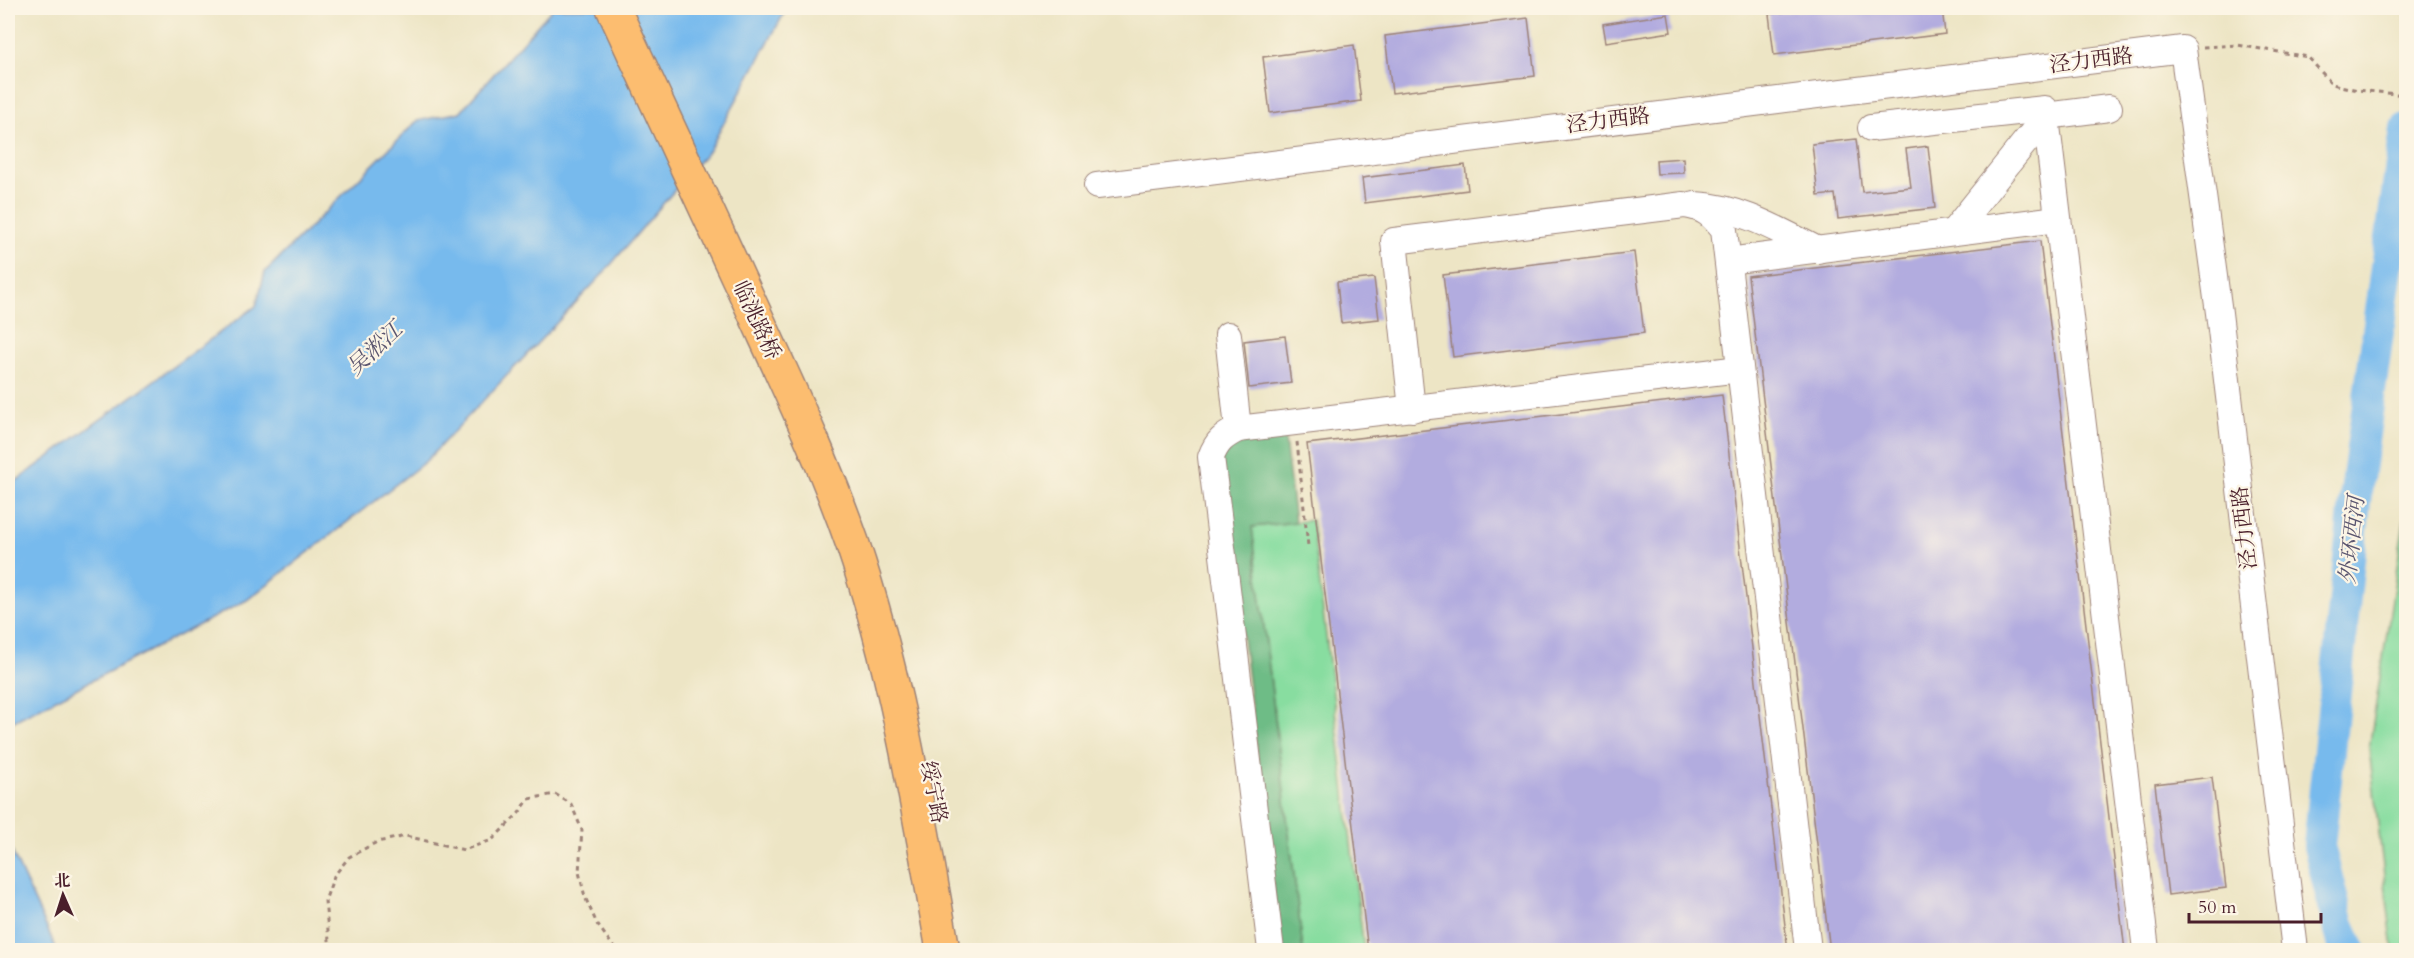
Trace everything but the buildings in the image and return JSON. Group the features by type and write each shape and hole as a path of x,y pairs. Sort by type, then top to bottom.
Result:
{"main road":[{"name":"临洮路桥","path":"613,8 817,451 891,638"},
{"name":"临洮路桥","path":"633,8 834,444 870,538 891,638"},
{"name":"绥宁路","path":"891,638 907,748 943,951"},
{"name":"绥宁路","path":"891,638 925,745 962,951"}],"street":[{"name":"泾力西路","path":"1097,186 2183,49 2220,325 2295,951"},
{"path":"1953,232 2046,116 2109,108"},
{"path":"1870,128 2045,109 2146,951"},
{"path":"1412,409 1394,241 1684,205 1720,208 1743,213 1818,250"},
{"path":"1684,205 1701,208 1724,230 1808,951"},
{"path":"1728,261 2057,219"},
{"path":"1228,335 1238,429"},
{"path":"1271,951 1211,457 1216,444 1224,436 1238,429 1740,369"}],"path":[{"path":"2183,49 2238,45 2308,57 2332,84 2358,90 2406,95"},
{"path":"1295,422 1308,546"},
{"path":"330,951 325,901 334,876 349,857 377,842 406,836 464,850 492,840 519,813 529,799 555,794 571,804 582,830 579,872 585,897 597,924 615,951"}],"green space":[{"path":"1284,432 1295,522 1252,527 1303,950 1281,950 1221,459 1236,439"},
{"path":"2406,508 2406,950 2393,950 2369,749"},
{"path":"1312,520 1364,950 1303,950 1252,527"}],"water":[{"name":"吴淞江","path":"553,8 787,8 709,150 602,275 426,461 247,600 8,724 8,487 256,306 265,272 417,121 460,112"},
{"path":"8,843 57,950 8,950"}],"waterway":[{"name":"外环西河","path":"2345,950 2319,846 2356,492 2406,129"},
{"path":"2319,846 2365,950"}]}
